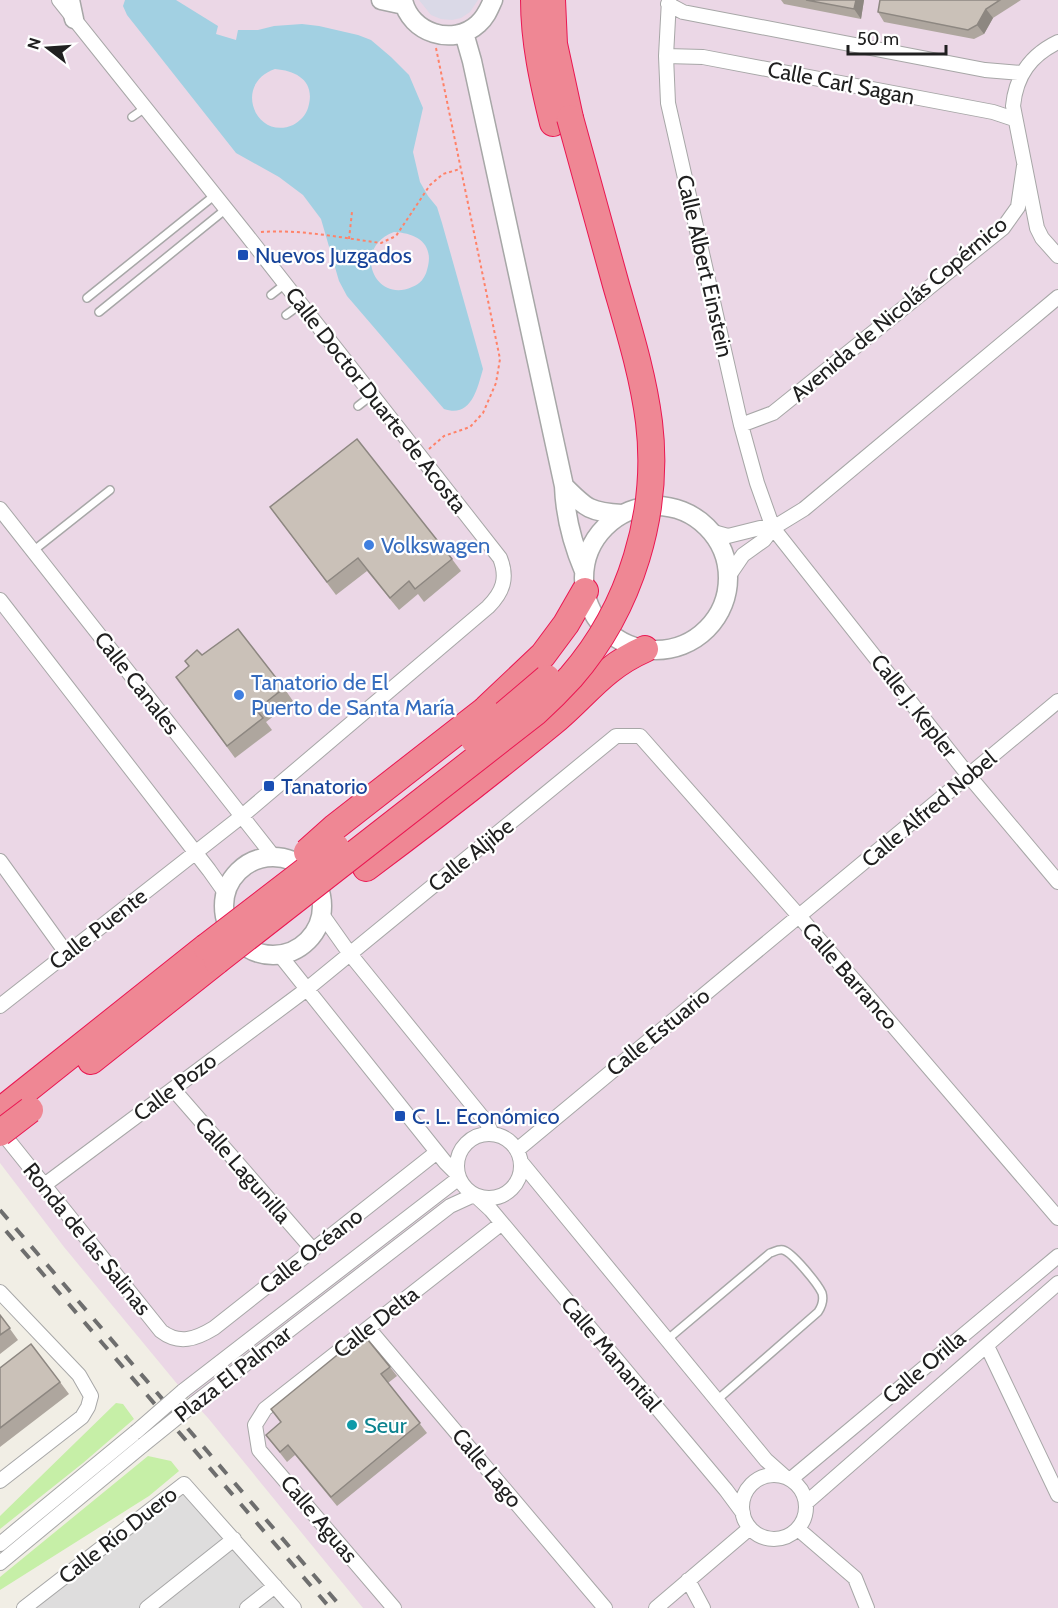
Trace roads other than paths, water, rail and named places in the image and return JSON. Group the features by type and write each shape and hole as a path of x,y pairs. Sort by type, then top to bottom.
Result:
{"highway":[{"path":"0,1131 16,1105 264,913 345,840 531,693 565,658 602,598 613,574 626,531 633,484 631,413 561,120 540,67 534,21 534,0"},
{"path":"552,0 561,120"},
{"path":"264,913 282,875 335,826 487,708 543,655 566,624 585,581"},
{"path":"264,913 291,917 366,868 560,717 607,670 626,657 645,649"}],"street":[{"name":"Calle Doctor Duarte de Acosta","path":"59,0 500,558 505,579"},
{"path":"70,0 74,19"},
{"path":"381,0 404,2 415,22 433,33 454,35 464,33 477,25 488,13 493,0"},
{"name":"Calle Albert Einstein","path":"669,2 666,56 668,103 741,424 757,483 773,528"},
{"name":"Calle Carl Sagan","path":"669,2 683,12 985,70 1022,73"},
{"path":"464,33 475,72 564,486 564,498 576,553 592,612 606,630 623,643 645,649 661,650 678,647 693,640 717,617 724,602 728,578 724,553 710,531 700,520 682,510 662,505 641,507 622,514 607,524 596,538 588,554 585,581"},
{"path":"1058,42 1035,56 1022,73 1014,91 1014,119 1037,228 1042,238 1058,256"},
{"name":"Calle Carl Sagan","path":"666,56 714,59 993,112 1014,119"},
{"name":"Avenida de Nicolás Copérnico","path":"741,424 774,413 1003,228 1018,207 1024,166"},
{"path":"728,578 743,555 764,540 773,528 804,509 1058,297"},
{"path":"564,486 584,506 599,513 622,514"},
{"name":"Calle Canales","path":"0,510 274,857"},
{"path":"710,531 728,536 760,528 773,528"},
{"name":"Calle J. Kepler","path":"773,528 969,776 1058,882"},
{"name":"Calle Puente","path":"0,1006 242,816 488,607 498,597 505,579"},
{"path":"0,600 226,894"},
{"name":"Calle Alfred Nobel","path":"800,916 1058,701"},
{"name":"Calle Aljibe","path":"307,989 616,736 640,736"},
{"name":"Calle Barranco","path":"640,736 800,916 1058,1218"},
{"path":"274,857 288,859 300,865 310,874 318,886 321,913 318,925 302,945 279,954 265,954 241,943 232,933 224,908 226,894 238,871 261,858 274,857"},
{"path":"0,861 67,954"},
{"path":"321,913 350,954 487,1123 492,1134"},
{"name":"Calle Estuario","path":"519,1156 800,916"},
{"path":"279,954 468,1191 476,1196 496,1198 505,1195 518,1181 519,1156"},
{"name":"Calle Pozo","path":"44,1186 307,989"},
{"name":"Calle Lagunilla","path":"172,1089 313,1250"},
{"name":"Ronda de las Salinas","path":"0,1131 161,1331 169,1337 181,1340"},
{"path":"459,1177 458,1160 464,1146 477,1137 492,1134 506,1139 766,1460 788,1478 802,1491 806,1503 805,1516 798,1529 787,1537 769,1539 762,1537 750,1528 743,1513 743,1500 746,1493 757,1480 769,1475 788,1478"},
{"name":"Calle Océano","path":"181,1340 191,1339 214,1328 437,1152"},
{"name":"Plaza El Palmar","path":"0,1544 60,1497 183,1391 459,1177"},
{"name":"Plaza El Palmar","path":"0,1563 195,1403 450,1206 476,1196"},
{"name":"Calle Manantial","path":"476,1196 502,1223 743,1513"},
{"name":"Calle Delta","path":"255,1425 265,1409 502,1223"},
{"name":"Calle Orilla","path":"788,1478 1058,1256"},
{"name":"Calle Orilla","path":"806,1503 1058,1284"},
{"path":"0,1292 41,1343 79,1375 91,1396 82,1417 0,1481"},
{"name":"Calle Lago","path":"368,1328 605,1608"},
{"path":"987,1346 1058,1495"},
{"name":"Calle Aguas","path":"255,1425 260,1450 394,1608"},
{"name":"Calle Río Duero","path":"24,1608 184,1484 234,1539"},
{"path":"656,1608 750,1528"},
{"path":"798,1529 855,1578 867,1608"},
{"path":"147,1608 234,1539 294,1608"},
{"path":"688,1580 703,1608"},
{"path":"247,1608 275,1586"}],"lane":[{"path":"132,117 145,108"},
{"path":"87,298 215,195"},
{"path":"99,312 226,209"},
{"path":"271,295 285,284"},
{"path":"286,315 301,304"},
{"path":"358,406 372,395"},
{"path":"33,551 110,490"},
{"path":"668,1339 770,1253 786,1250 800,1265 822,1294 822,1306 818,1312 717,1400"}],"water":[{"path":"125,0 176,0 218,26 216,34 236,40 238,30 258,30 274,26 302,24 358,35 371,40 409,75 423,108 413,152 420,182 437,207 483,369 475,393 467,406 461,410 444,409 347,296 339,281 321,219 303,195 279,177 236,153 127,15 123,6","holes":["275,69 298,75 307,85 310,99 308,108 300,120 293,125 280,128 269,125 260,118 254,109 252,98 254,86 262,76","394,232 410,235 422,242 426,247 429,261 422,280 412,287 399,290 388,288 379,281 373,272 371,261 373,250 381,240"]}],"railway":[{"path":"0,1210 342,1608"},
{"path":"6,1231 330,1608"}],"place":[{"name":"Nuevos Juzgados","path":"243,255"},
{"name":"Volkswagen","path":"369,545"},
{"name":"Tanatorio de El Puerto de Santa María","path":"239,695"},
{"name":"Tanatorio","path":"269,786"},
{"name":"C. L. Económico","path":"400,1116"},
{"name":"Seur","path":"352,1425"}]}
